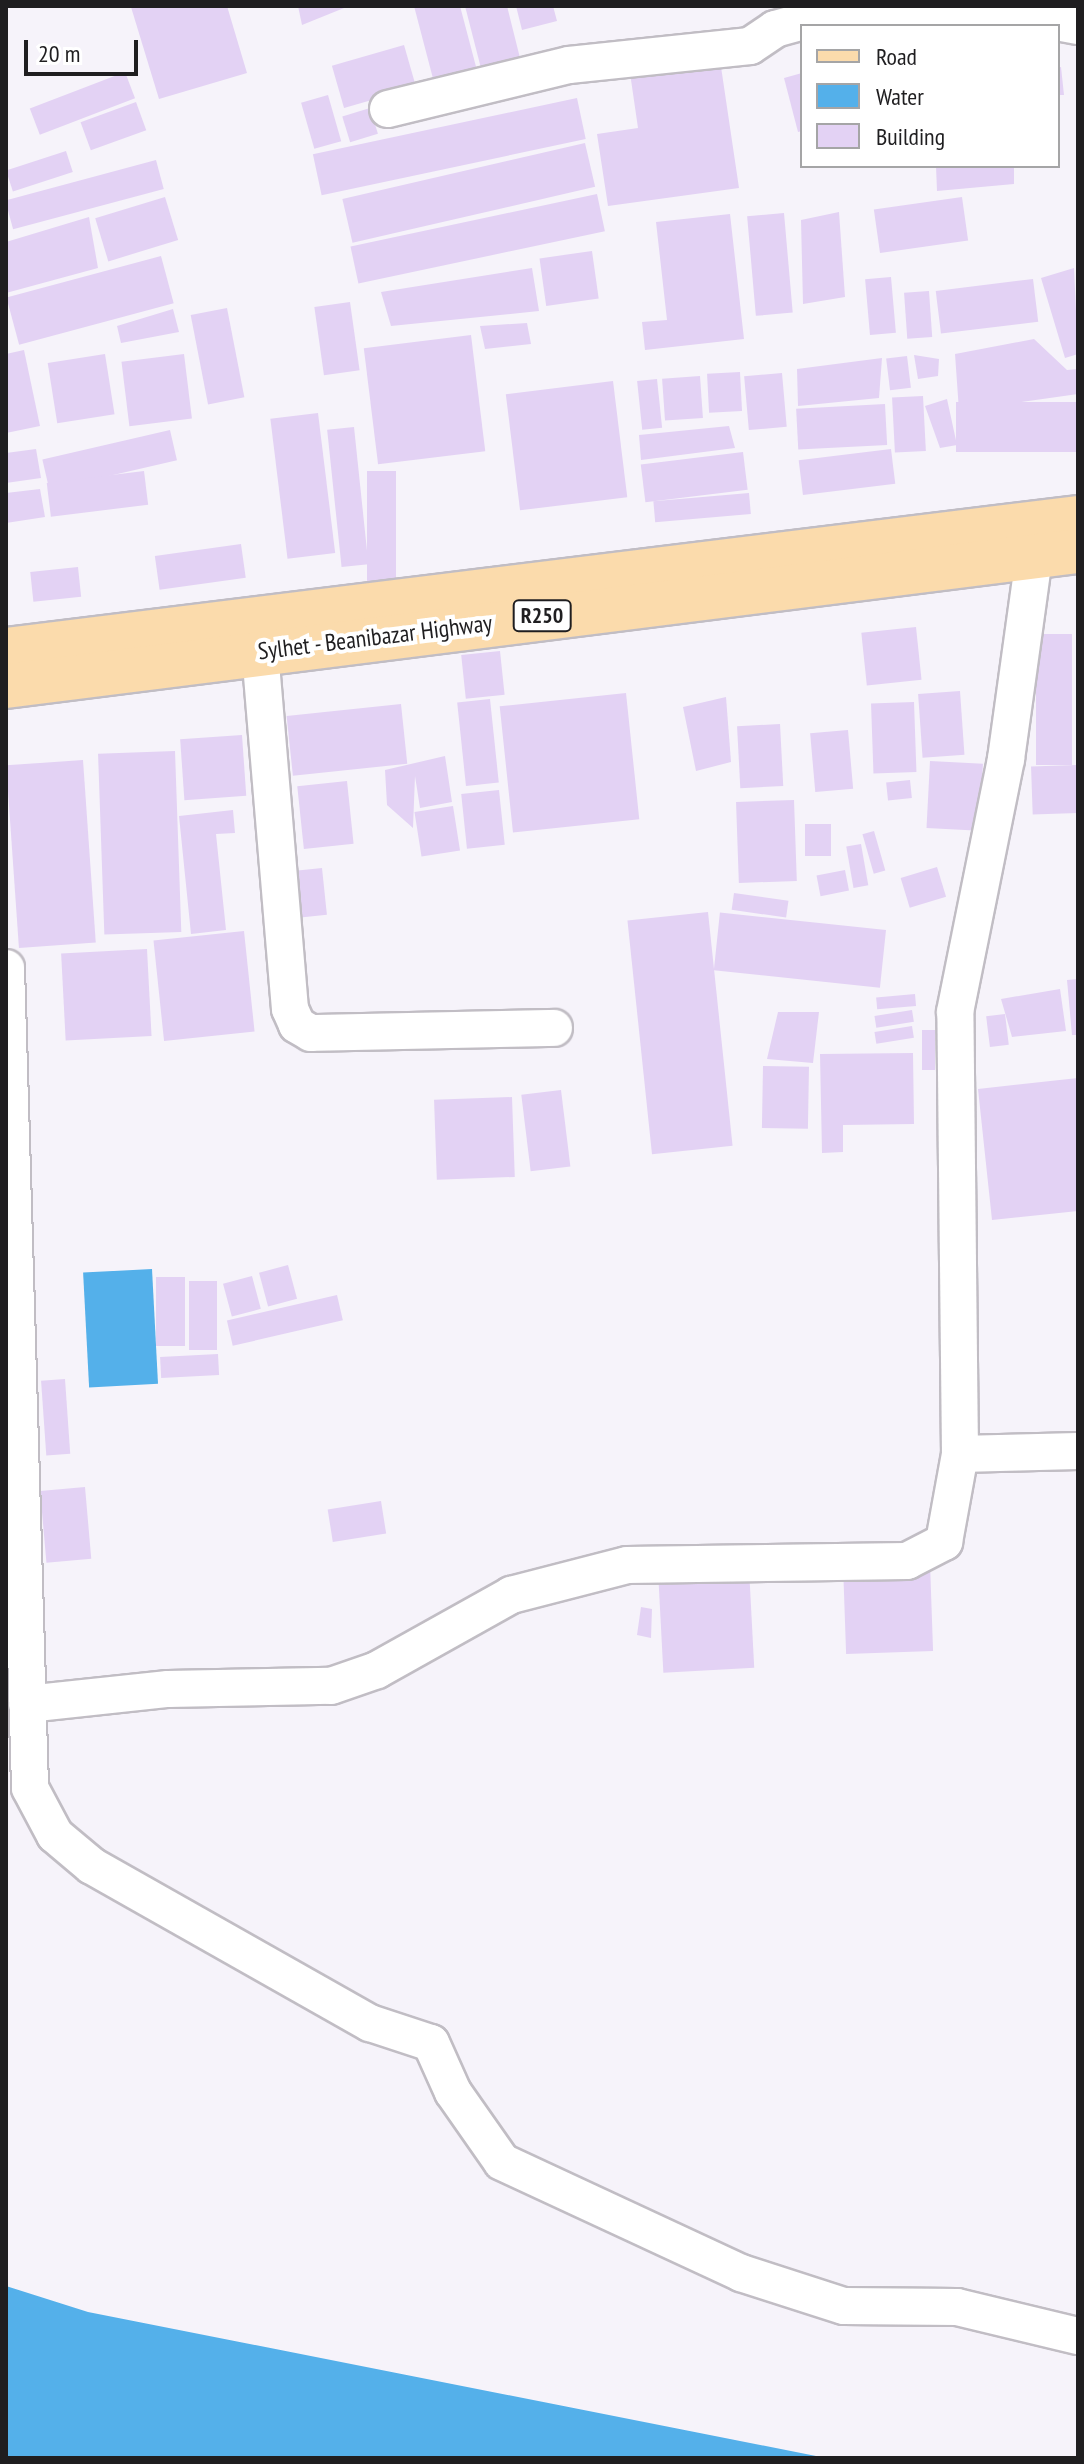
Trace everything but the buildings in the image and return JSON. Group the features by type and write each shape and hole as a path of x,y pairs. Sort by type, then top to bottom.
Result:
{"main road":[{"name":"Sylhet - Beanibazar Highway","path":"6,686 258,635 1078,518"},
{"name":"Sylhet - Beanibazar Highway","path":"6,650 258,635 1078,551"}],"street":[{"path":"388,109 569,65 750,46 775,29 840,11 1019,15 1078,26"},
{"path":"27,1704 168,1689 331,1686 377,1670 511,1595 627,1565 907,1561 944,1542 960,1454 955,1012 1006,759 1034,556"},
{"path":"258,635 290,1009 297,1025 311,1033 554,1028"},
{"path":"6,968 30,1788 55,1835 92,1866 370,2023 431,2043 453,2092 502,2162 741,2273 844,2306 957,2307 1078,2336"},
{"path":"960,1454 1078,1451"}],"water":[{"path":"152,1269 158,1384 89,1387 83,1273"},
{"path":"6,2286 88,2312 826,2458 6,2458"}]}
